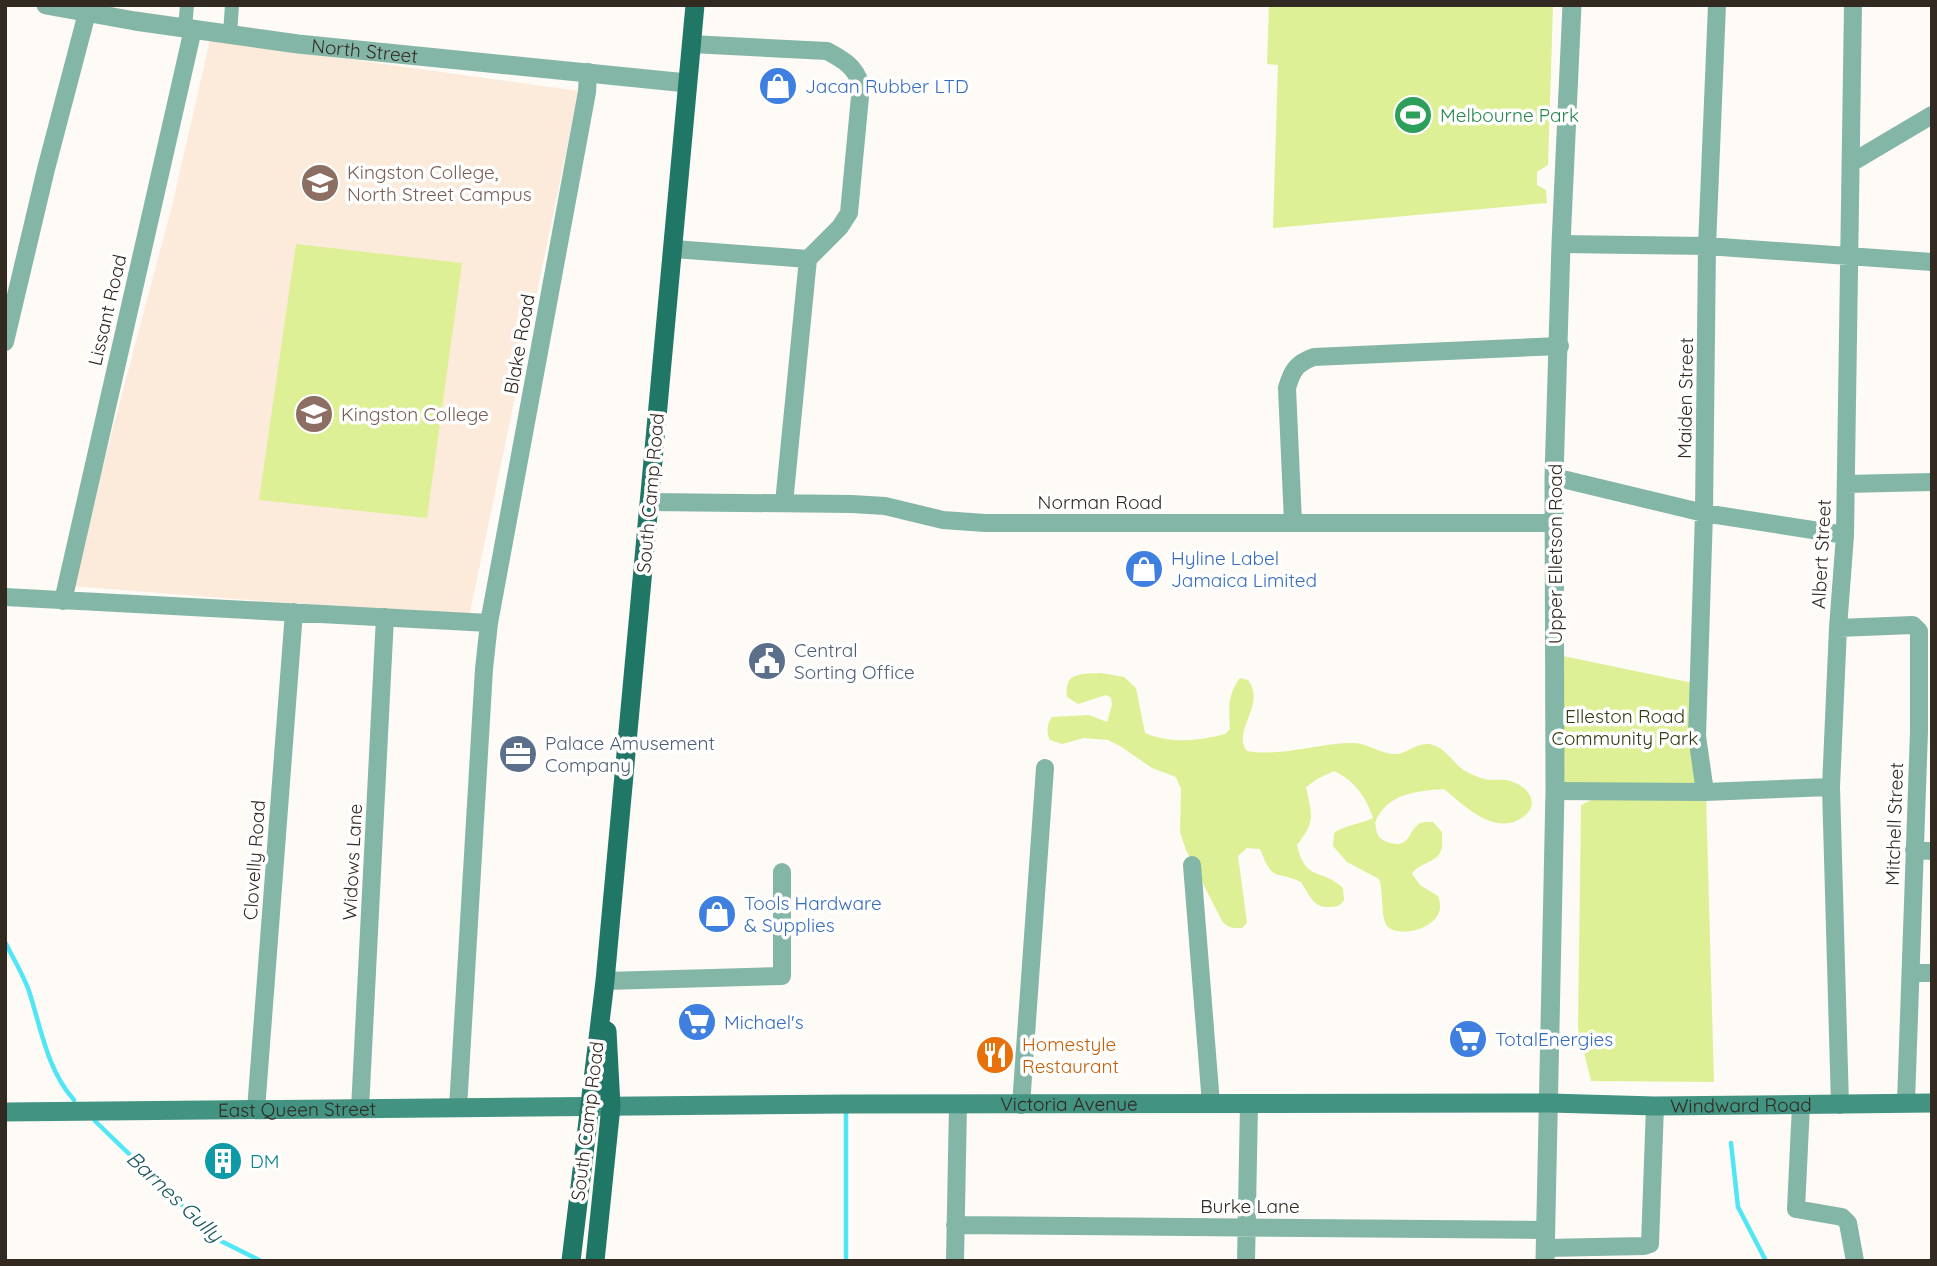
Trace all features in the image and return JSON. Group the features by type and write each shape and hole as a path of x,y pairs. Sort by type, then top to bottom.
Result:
{"main road":[{"name":"South Camp Road","path":"570,1261 605,981 695,5"},
{"name":"South Camp Road","path":"595,1261 611,1106 605,981"},
{"name":"Victoria Avenue","path":"588,1106 1550,1103"},
{"name":"Windward Road","path":"1550,1103 1656,1106 1932,1103"},
{"name":"East Queen Street","path":"5,1112 588,1106"}],"street":[{"name":"North Street","path":"46,5 87,13 137,13 189,29 298,44 687,83"},
{"path":"187,5 189,29"},
{"path":"230,34 232,5"},
{"name":"Upper Elletson Road","path":"1545,1246 1555,791 1554,477 1572,5"},
{"name":"Maiden Street","path":"1705,792 1698,736 1707,246 1717,5"},
{"name":"Albert Street","path":"1840,1105 1831,787 1845,535 1853,5"},
{"path":"5,342 87,13"},
{"name":"Lissant Road","path":"63,601 189,29"},
{"path":"691,44 827,51 845,60 858,74 861,86 849,213 840,227 808,259 783,503"},
{"name":"Blake Road","path":"458,1108 483,683 489,623 587,92 588,72"},
{"path":"1851,163 1932,115"},
{"path":"1561,244 1707,246 1932,262"},
{"path":"674,249 808,259"},
{"path":"1293,522 1287,388 1292,372 1300,361 1314,357 1560,346"},
{"path":"1554,477 1704,513 1845,535"},
{"path":"1846,484 1932,482"},
{"name":"Norman Road","path":"649,502 885,506 943,520 985,523 1554,523"},
{"path":"5,597 489,623"},
{"name":"Clovelly Road","path":"256,1110 293,612"},
{"name":"Widows Lane","path":"360,1109 385,617"},
{"name":"Mitchell Street","path":"1838,628 1913,625 1917,626 1919,631 1926,732 1923,850 1910,973 1906,1102"},
{"path":"1021,1105 1045,768"},
{"path":"1555,791 1705,792 1831,787"},
{"path":"1192,865 1211,1104"},
{"path":"605,981 782,976 782,872"},
{"path":"1910,973 1932,973"},
{"path":"1246,1261 1249,1104"},
{"path":"955,1261 958,1105"},
{"path":"1801,1105 1796,1209 1842,1217 1848,1223 1855,1261"},
{"name":"Burke Lane","path":"955,1225 1247,1227 1545,1246 1644,1246 1650,1244 1656,1106"}],"shaded area":[{"name":"Kingston College","path":"210,40 579,91 469,617 71,586 172,206"}],"green space":[{"name":"Melbourne Park","path":"1269,5 1553,5 1548,165 1537,172 1537,185 1546,190 1547,203 1273,228 1278,65 1267,64"},
{"path":"296,244 462,263 427,518 259,500"},
{"name":"Elleston Road Community Park","path":"1563,656 1693,683 1699,778 1693,784 1563,785"},
{"path":"1101,673 1124,677 1136,688 1145,733 1164,739 1185,740 1225,734 1230,729 1231,696 1240,678 1248,680 1254,699 1243,735 1247,751 1274,752 1353,743 1394,754 1420,745 1435,745 1462,769 1473,775 1489,780 1508,780 1524,788 1531,797 1531,807 1523,817 1512,822 1491,821 1471,811 1444,789 1404,796 1387,805 1375,823 1383,840 1402,843 1416,826 1426,822 1433,822 1442,832 1439,855 1418,867 1412,874 1420,885 1438,896 1440,907 1437,916 1422,928 1403,932 1388,927 1386,923 1379,879 1347,862 1333,846 1334,833 1373,818 1359,790 1334,771 1306,787 1311,818 1297,845 1300,857 1310,870 1343,888 1344,900 1336,906 1319,905 1301,882 1275,874 1268,867 1260,849 1247,848 1238,856 1247,923 1242,928 1231,927 1222,921 1186,850 1180,832 1181,789 1176,777 1152,768 1108,740 1084,738 1062,744 1050,740 1048,728 1052,717 1089,715 1107,722 1112,705 1111,698 1106,695 1078,704 1067,697 1068,683 1075,676"},
{"path":"1706,794 1714,1082 1591,1081 1578,1028 1581,805 1595,798"}],"waterway":[{"name":"Barnes Gully","path":"5,942 27,985 57,1076 74,1100"},
{"path":"846,1108 846,1261"},
{"name":"Barnes Gully","path":"95,1121 217,1239 261,1261"},
{"path":"1731,1143 1738,1207 1766,1261"}],"place":[{"name":"Jacan Rubber LTD","path":"778,86"},
{"name":"Melbourne Park","path":"1413,115"},
{"name":"Kingston College, North Street Campus","path":"320,183"},
{"name":"Kingston College","path":"314,414"},
{"name":"Hyline Label Jamaica Limited","path":"1144,569"},
{"name":"Central Sorting Office","path":"767,661"},
{"name":"Palace Amusement Company","path":"518,754"},
{"name":"Tools Hardware & Supplies","path":"717,914"},
{"name":"Michael's","path":"697,1022"},
{"name":"TotalEnergies","path":"1468,1039"},
{"name":"Homestyle Restaurant","path":"995,1055"},
{"name":"DM","path":"223,1161"}]}
